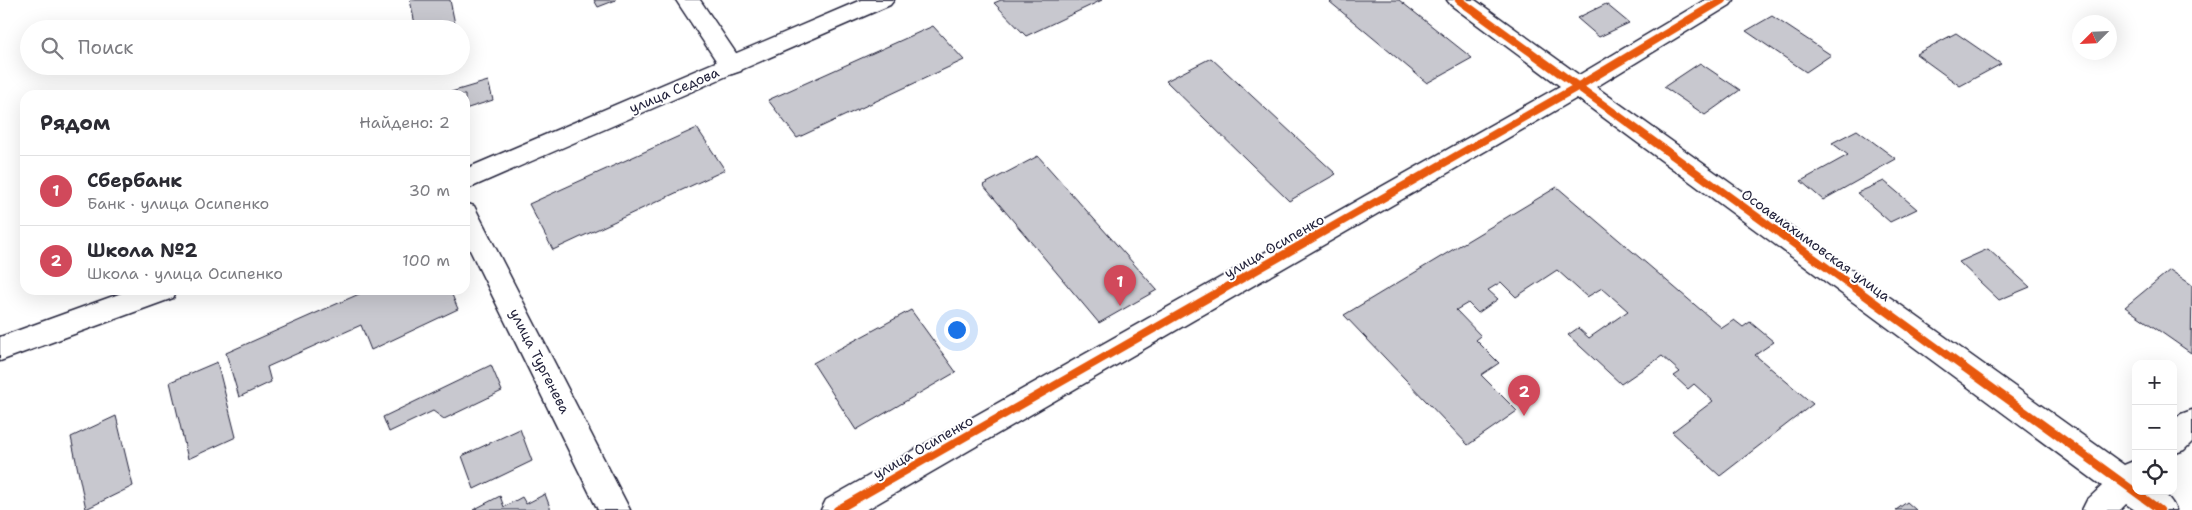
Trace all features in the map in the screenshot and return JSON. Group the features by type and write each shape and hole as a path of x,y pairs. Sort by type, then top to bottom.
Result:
{"street":[{"path":"688,0 732,65"},
{"name":"улица Седова","path":"470,178 882,0"},
{"name":"Осоавиахимовская улица","path":"1458,0 1577,87 2130,479 2160,510"},
{"name":"улица Осипенко","path":"837,510 1577,87 1722,0"},
{"name":"улица Тургенева","path":"470,223 614,510"},
{"path":"0,349 148,295"},
{"path":"2177,436 2192,423"},
{"path":"2098,510 2130,479"}],"building":[{"path":"410,0 450,0 454,20 414,20"},
{"path":"594,0 616,0 598,7"},
{"path":"1001,0 1102,0 1026,36 994,3"},
{"path":"1334,0 1399,0 1472,58 1427,83 1330,2"},
{"path":"1606,4 1629,23 1599,37 1577,18"},
{"path":"1772,16 1831,55 1806,72 1746,31"},
{"path":"933,26 964,60 797,138 768,100"},
{"path":"1956,33 2001,64 1960,86 1916,54"},
{"path":"1211,58 1336,174 1289,201 1166,81"},
{"path":"1700,63 1740,90 1705,115 1664,87"},
{"path":"488,81 493,100 470,107 470,90 458,90"},
{"path":"697,128 725,170 553,250 529,204"},
{"path":"1857,130 1896,159 1823,200 1801,181 1848,155 1832,143"},
{"path":"1038,156 1157,290 1099,323 983,185"},
{"path":"1884,181 1917,209 1890,222 1857,193"},
{"path":"1557,187 1722,328 1734,320 1743,327 1750,322 1774,342 1755,355 1813,404 1720,476 1672,432 1713,401 1694,384 1688,389 1674,376 1680,372 1662,356 1621,384 1568,335 1578,328 1589,338 1628,311 1602,288 1587,297 1557,270 1516,297 1501,282 1488,290 1498,299 1478,313 1468,303 1456,310 1481,336 1476,340 1499,363 1481,375 1517,411 1468,445 1344,315"},
{"path":"1988,249 2030,287 1999,300 1959,262"},
{"path":"2170,270 2192,285 2191,353 2125,307"},
{"path":"357,295 452,295 458,309 371,350 361,325 267,367 271,382 239,397 226,353"},
{"path":"911,310 956,372 856,430 813,363"},
{"path":"217,362 236,437 188,459 170,382"},
{"path":"491,365 502,391 444,419 433,411 389,432 383,417"},
{"path":"116,416 133,486 86,509 71,437"},
{"path":"520,429 532,461 474,489 462,456"},
{"path":"545,494 551,510 473,510 500,496 504,507 522,497 526,504"},
{"path":"1907,502 1916,510 1896,510"}],"cycle path":[{"path":"1459,0 2160,510"},
{"path":"837,510 1577,87 1722,0"}],"place":[{"name":"Сбербанк","path":"1120,306"},
{"name":"Школа №2","path":"1524,416"}]}
